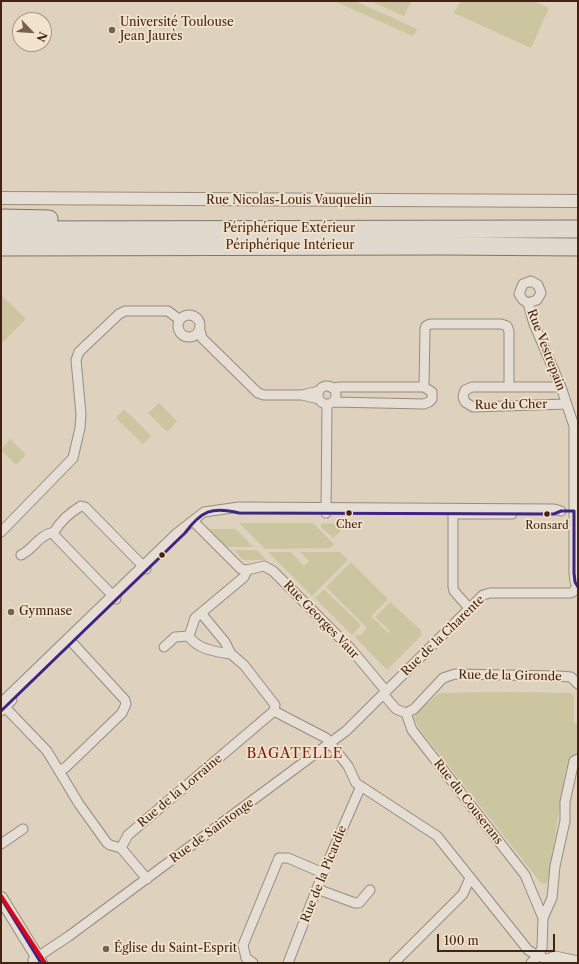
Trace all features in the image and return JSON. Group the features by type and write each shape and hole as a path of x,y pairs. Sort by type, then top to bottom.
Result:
{"highway":[{"path":"1,218 163,222 239,230"},
{"name":"Périphérique Extérieur","path":"1,230 578,229"},
{"name":"Périphérique Intérieur","path":"1,247 578,247"},
{"path":"1,256 25,256 36,247"}],"street":[{"name":"Rue Nicolas-Louis Vauquelin","path":"1,198 578,201"},
{"name":"Rue Vestrepain","path":"528,303 534,324 561,387 574,426 576,510 574,573 578,586"},
{"path":"1,532 73,458 80,428 81,414 76,360 79,352 119,314 125,311 168,311 180,320"},
{"path":"185,315 196,317 200,323 199,335 188,337 181,334 178,327 180,320 185,315"},
{"name":"Rue du Cher","path":"330,403 424,404 430,402 433,396 432,392 424,387 425,329 426,326 430,324 500,324 507,326 509,331 509,387"},
{"path":"199,335 258,393 264,395 319,395 330,403"},
{"path":"319,395 326,386 332,388 424,387"},
{"name":"Rue du Cher","path":"561,387 468,388 463,397 464,402 472,407 567,404"},
{"path":"326,511 330,403 336,395 332,388"},
{"path":"21,555 28,552 44,535 54,532 76,509 81,506 93,515 145,568"},
{"path":"147,879 121,848 107,843 85,813 42,746 2,706 145,568 181,529 194,521 204,512 210,510 228,509 239,513 453,511 554,508 561,511 576,510"},
{"path":"453,511 452,586 454,591 469,608"},
{"path":"194,521 241,569 247,570 244,577 240,581 196,618 189,636 192,642 217,652 231,654"},
{"path":"54,532 55,536 115,597"},
{"name":"Rue Georges Vaur","path":"247,570 264,566 273,571 350,648 385,693"},
{"name":"Rue de la Charente","path":"385,693 483,594 570,593 573,592 578,586"},
{"path":"201,613 225,642 231,654 244,665 275,705 274,711 322,735 331,743 348,766 356,782 360,786 437,836 528,950 559,963"},
{"path":"164,647 175,637 189,636"},
{"path":"59,772 122,713 126,704 125,700 81,654 70,640"},
{"name":"Rue de la Gironde","path":"406,713 414,709 443,678 455,674 559,676 570,677 578,684"},
{"path":"385,693 396,709 406,713"},
{"name":"Rue de Saintonge","path":"37,961 331,743 346,731 385,693"},
{"name":"Rue de la Lorraine","path":"121,848 128,835 274,711"},
{"name":"Rue du Couserans","path":"406,713 412,730 525,875 543,918"},
{"path":"543,957 543,918 552,898 556,859 565,821 566,796 574,761 578,759"},
{"name":"Rue de la Picardie","path":"288,963 323,873 360,786"},
{"path":"1,844 23,829"},
{"path":"253,963 246,958 243,953 243,945 279,858 288,858 323,873"},
{"path":"394,963 463,894 470,878"},
{"path":"317,889 355,903 359,903 370,890"},
{"path":"463,894 483,894"},
{"path":"1,898 37,961"},
{"path":"1,909 37,961"},
{"path":"531,963 543,957 554,956 578,960"}],"shaded area":[{"path":"334,1 355,1 417,29 413,36"},
{"path":"370,1 411,1 404,16"},
{"path":"460,1 533,1 549,8 531,48 454,13"},
{"path":"1,295 26,319 1,344"},
{"path":"159,403 177,421 167,432 148,413"},
{"path":"124,409 151,436 143,444 116,418"},
{"path":"10,439 26,455 16,465 1,450"},
{"path":"239,523 313,523 334,544 330,548 265,549"},
{"path":"353,523 349,529 343,529 333,538 321,527 321,524"},
{"path":"209,529 236,529 253,547 226,547"},
{"path":"234,550 257,550 266,560 243,560"},
{"path":"268,552 291,552 304,566 309,561 300,552 340,552 348,560 312,596"},
{"path":"351,562 388,599 371,616 388,633 390,631 375,617 390,602 421,630 420,632 422,635 387,670 355,637 358,634 360,636 367,628 326,587"},
{"path":"324,589 361,625 352,635 315,598"},
{"path":"439,693 570,693 574,696 574,723 578,725 578,754 572,758 570,768 566,768 548,880 545,884 540,882 418,727 414,718 417,712"}],"transit line":[{"path":"1,711 185,533 196,520 202,515 214,510 239,513 554,514 561,511 574,511 574,573 575,582 578,587"},
{"path":"1,896 45,963"},
{"path":"1,898 41,963"}],"place":[{"name":"Université Toulouse Jean Jaurès","path":"112,30"},
{"name":"Cher","path":"349,513"},
{"name":"Ronsard","path":"547,514"},
{"name":"Gymnase","path":"11,612"},
{"name":"Église du Saint-Esprit","path":"106,949"}],"district":[{"name":"BAGATELLE","path":"295,754"}]}
